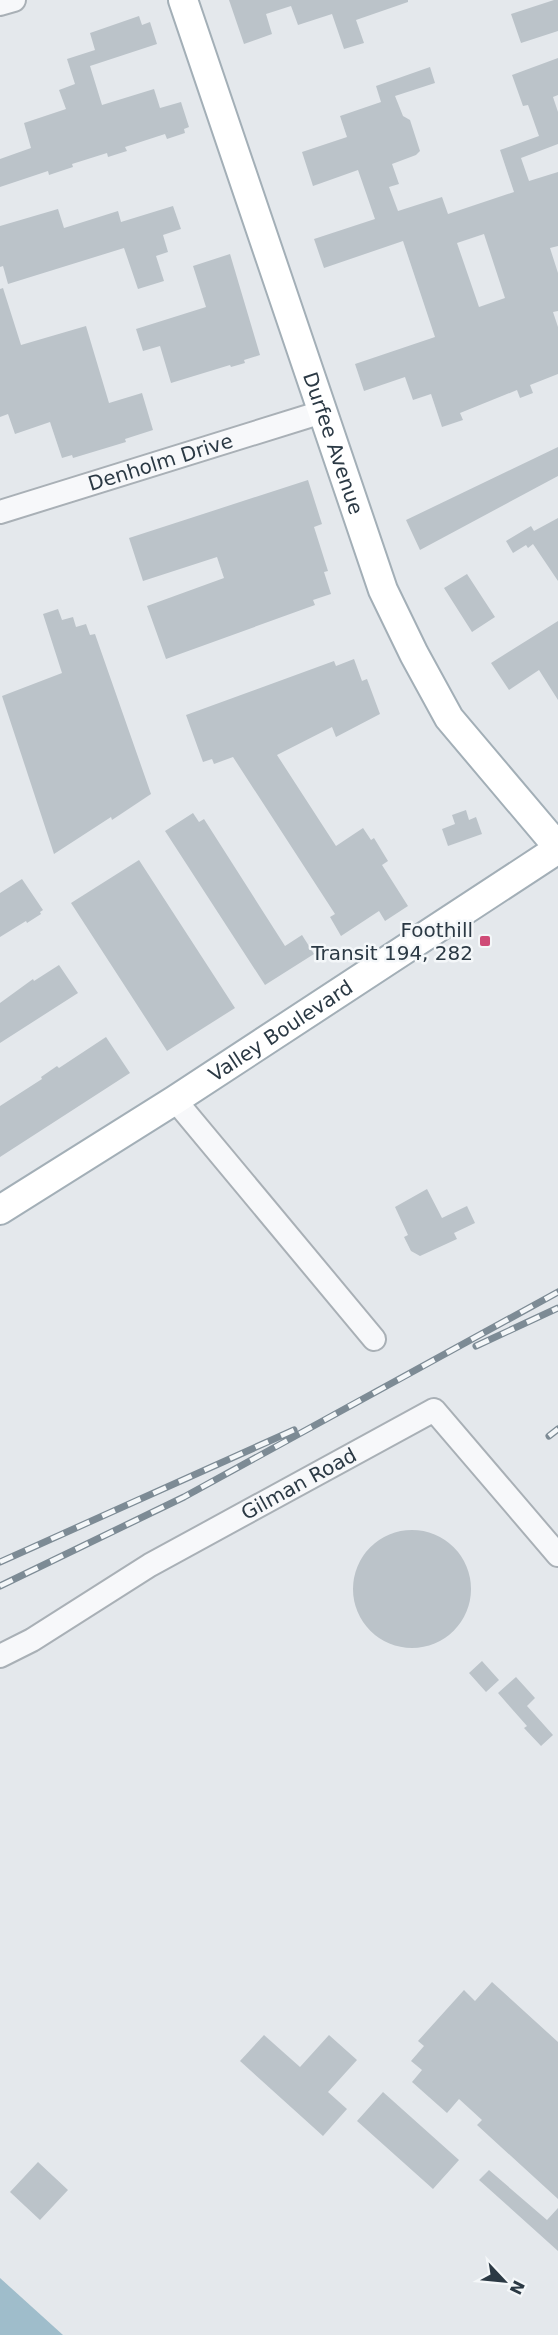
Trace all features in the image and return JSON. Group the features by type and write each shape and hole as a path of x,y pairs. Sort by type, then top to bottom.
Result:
{"main road":[{"name":"Durfee Avenue","path":"183,0 383,590 449,718 558,848"},
{"name":"Valley Boulevard","path":"0,1210 175,1100 558,848"}],"street":[{"path":"0,4 14,0"},
{"name":"Denholm Drive","path":"0,512 322,412"},
{"path":"175,1100 374,1339"},
{"name":"Gilman Road","path":"0,1656 32,1640 150,1565 434,1410 558,1556"}],"water":[{"path":"0,2278 63,2335 0,2335"}],"building":[{"path":"229,0 408,0 408,2 356,20 364,43 344,49 332,14 298,25 291,6 266,14 272,34 244,44"},
{"path":"558,0 558,31 521,43 511,14"},
{"path":"139,16 142,25 150,22 157,44 90,66 102,105 154,89 160,108 181,102 189,127 184,129 185,133 167,139 165,134 125,147 127,151 108,157 107,153 72,164 73,167 49,175 48,171 0,187 0,159 31,148 24,123 66,109 59,90 75,84 67,59 95,50 90,33"},
{"path":"558,58 558,95 553,97 558,112 558,144 521,158 529,181 558,172 558,246 550,248 558,273 558,311 553,312 558,327 558,374 530,385 533,393 520,398 517,390 460,413 463,420 442,427 431,394 413,400 405,377 364,391 355,364 435,337 403,241 324,268 314,239 375,219 358,170 313,186 302,152 347,137 340,116 381,102 376,86 430,67 435,83 395,96 403,116 410,120 420,151 416,155 392,164 399,184 389,187 398,211 442,197 448,214 514,192 500,150 539,136 528,105 523,106 512,75","holes":["484,234 505,298 479,307 457,243"]},
{"path":"173,206 181,229 163,235 168,252 156,256 164,281 138,289 124,248 8,284 3,266 0,267 0,226 58,209 64,228 118,211 121,222"},
{"path":"230,254 260,355 244,360 245,363 231,367 230,365 171,383 160,346 143,351 136,329 206,307 193,266"},
{"path":"3,288 21,345 86,326 109,403 142,393 153,430 125,439 126,442 73,458 72,455 62,458 50,422 15,434 8,414 0,417 0,289"},
{"path":"558,447 558,476 420,550 406,520"},
{"path":"308,480 322,524 314,527 328,571 324,572 331,594 313,600 315,605 166,659 147,606 224,578 217,557 143,581 129,538"},
{"path":"558,518 558,581 533,544 528,548 526,545 513,553 506,541 531,526 534,531"},
{"path":"467,574 495,617 472,632 444,588"},
{"path":"58,609 62,620 73,617 76,627 86,624 90,635 95,634 151,794 54,854 2,696 62,673 43,614"},
{"path":"558,621 558,700 539,670 509,690 491,663"},
{"path":"354,659 362,681 367,679 380,714 336,737 332,727 277,755 336,846 363,828 371,840 374,838 388,861 382,865 408,906 385,921 379,911 341,936 330,917 335,914 233,757 214,764 212,759 203,762 186,715 334,661 336,666"},
{"path":"466,810 469,820 476,817 482,834 448,846 442,829 455,824 452,815"},
{"path":"193,813 199,822 204,819 285,946 302,935 314,954 265,985 165,831"},
{"path":"139,860 235,1008 167,1051 71,903"},
{"path":"22,879 43,910 41,914 27,923 26,921 0,937 0,893"},
{"path":"59,965 78,993 0,1043 0,1003 33,979 34,981"},
{"path":"106,1037 130,1073 0,1157 0,1106 42,1079 41,1077 57,1066 59,1068"},
{"path":"427,1189 442,1218 467,1206 475,1223 454,1233 457,1239 420,1256 411,1251 404,1237 408,1235 395,1207"},
{"path":"412,1530 435,1534 454,1547 467,1566 471,1589 467,1612 454,1631 435,1644 412,1648 389,1644 370,1631 357,1612 353,1589 357,1566 370,1547 389,1534"},
{"path":"482,1661 499,1680 486,1692 469,1673"},
{"path":"516,1677 535,1698 527,1706 553,1735 541,1746 524,1728 527,1726 498,1693"},
{"path":"492,1982 558,2042 558,2199 477,2125 482,2120 459,2099 447,2113 412,2082 422,2070 411,2061 424,2046 418,2041 464,1990 475,2001"},
{"path":"264,2035 300,2067 329,2035 357,2060 328,2092 347,2109 323,2136 240,2061"},
{"path":"383,2092 459,2160 433,2189 357,2121"},
{"path":"38,2162 68,2190 40,2220 10,2192"},
{"path":"489,2170 547,2220 558,2208 558,2251 479,2180"}],"railway":[{"path":"0,1586 184,1497 558,1292"},
{"path":"476,1346 558,1308"},
{"path":"549,1436 558,1429"},
{"path":"0,1562 294,1430"}],"place":[{"name":"Foothill Transit 194, 282","path":"485,941"}]}
